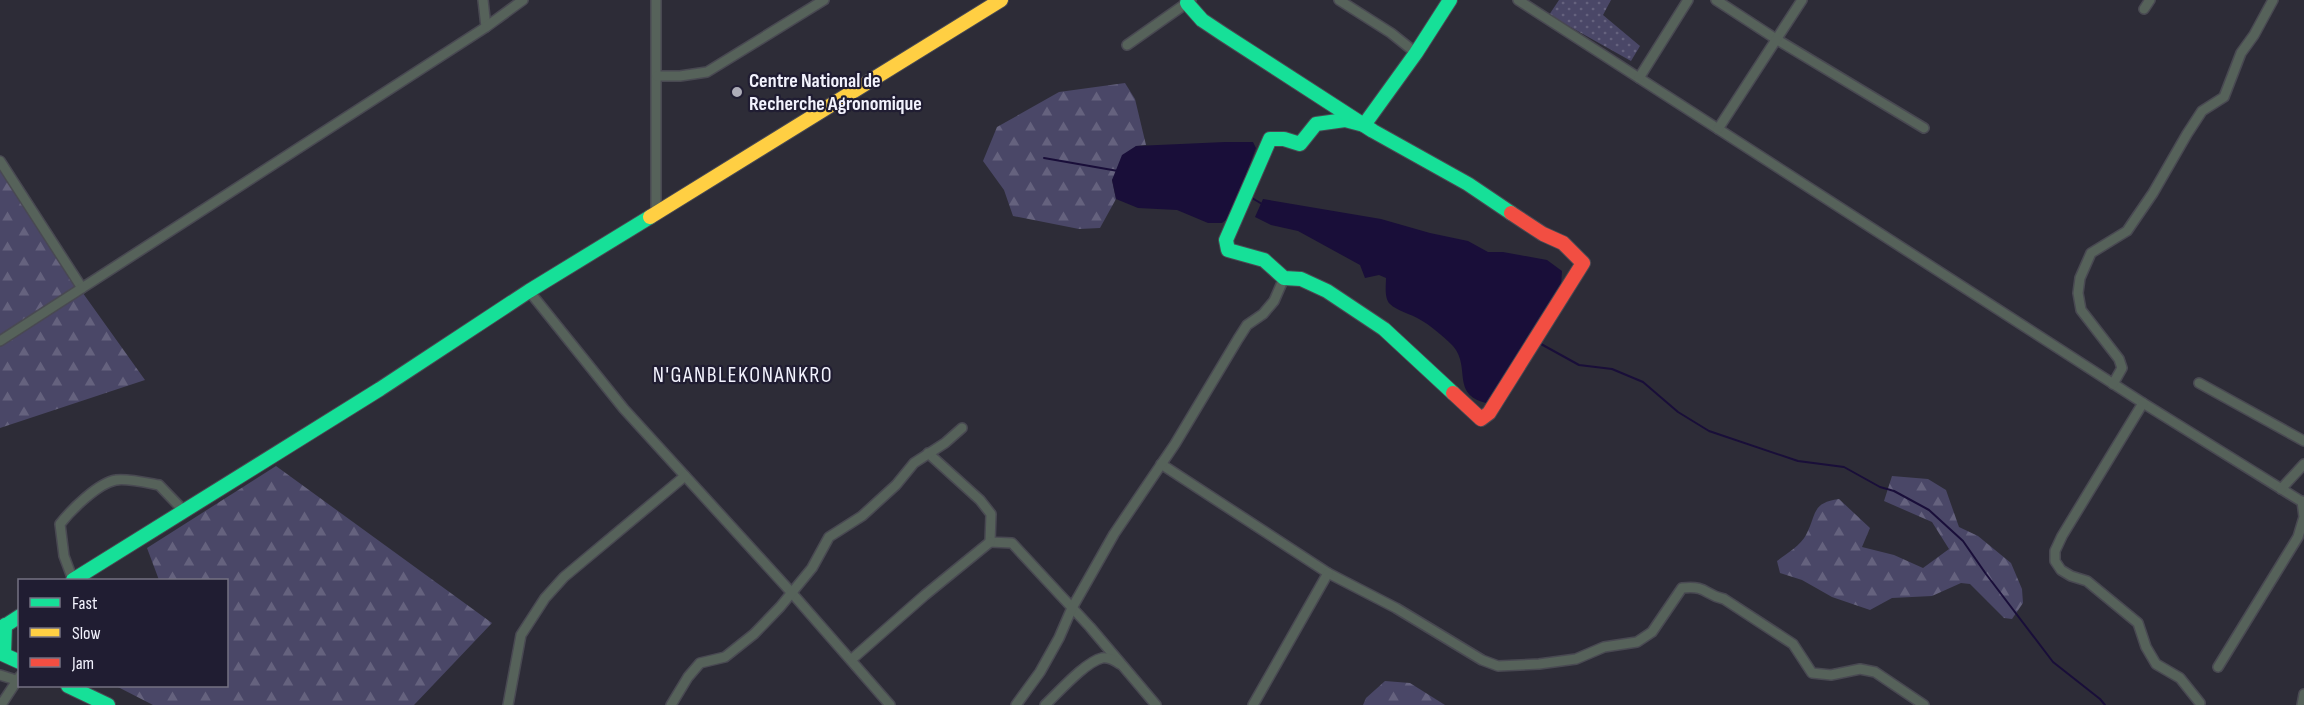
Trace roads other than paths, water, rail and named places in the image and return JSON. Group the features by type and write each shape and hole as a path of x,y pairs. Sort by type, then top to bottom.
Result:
{"street":[{"path":"483,0 486,27"},
{"path":"0,341 486,27 523,0"},
{"path":"656,0 656,213"},
{"path":"657,76 680,76 707,72 824,0"},
{"path":"75,579 380,389 529,291 1001,0"},
{"path":"1339,0 1416,53"},
{"path":"1364,125 1416,53 1450,0"},
{"path":"1518,0 2113,384 2303,502 2304,518 2298,537 2218,667"},
{"path":"1639,78 1688,0"},
{"path":"1716,0 1923,129"},
{"path":"1718,129 1802,0"},
{"path":"2144,9 2150,0"},
{"path":"2113,384 2122,368 2119,359 2081,310 2078,293 2080,278 2091,253 2127,231 2153,193 2202,111 2224,97 2241,53 2254,35 2273,0"},
{"path":"1127,45 1189,2 1202,20 1223,34 1364,125 1468,184 1543,234 1563,243 1583,264 1489,413 1480,419 1384,329 1327,291 1301,279 1284,278 1264,260 1228,250 1226,240 1262,152 1270,139 1284,139 1300,144 1316,124 1346,120 1364,125"},
{"path":"0,161 82,288"},
{"path":"1017,705 1040,672 1072,608 1114,534 1161,464 1242,332 1274,301 1284,278"},
{"path":"529,291 624,410 791,592 890,705"},
{"path":"2199,383 2304,441"},
{"path":"2143,403 2062,536 2055,551 2055,561 2061,570 2070,576 2087,581 2138,623 2146,647 2156,664 2180,678 2200,703"},
{"path":"671,705 688,677 700,663 725,657 754,634 812,568 829,537 862,516 896,485 914,463 945,443 962,428"},
{"path":"928,453 980,500 991,514 990,542"},
{"path":"1161,464 1328,573 1396,608 1482,660 1498,666 1576,659 1604,647 1637,642 1652,632 1682,588 1696,586 1715,597 1724,599 1793,644 1812,673 1831,675 1860,669 1875,672 1924,705"},
{"path":"2281,489 2304,464"},
{"path":"508,705 522,635 545,598 564,577 685,476"},
{"path":"73,579 63,556 60,524 70,512 100,488 117,480 159,485 184,511"},
{"path":"851,660 990,542 1012,543 1156,705"},
{"path":"1253,705 1328,573"},
{"path":"7,623 2,653 18,661"},
{"path":"1045,705 1088,666 1101,658 1112,659 1122,665"},
{"path":"0,675 18,678 1,705"},
{"path":"70,687 108,705"},
{"path":"2302,705 2304,694"}],"waterway":[{"path":"1044,158 1118,171"},
{"path":"1252,198 1262,204"},
{"path":"1541,344 1579,365 1612,369 1643,382 1678,412 1709,431 1798,461 1844,467 1929,510 1963,541 2053,662 2105,705"}],"place":[{"name":"Centre National de Recherche Agronomique","path":"737,92"}],"district":[{"name":"N'GANBLEKONANKRO","path":"743,374"}]}
